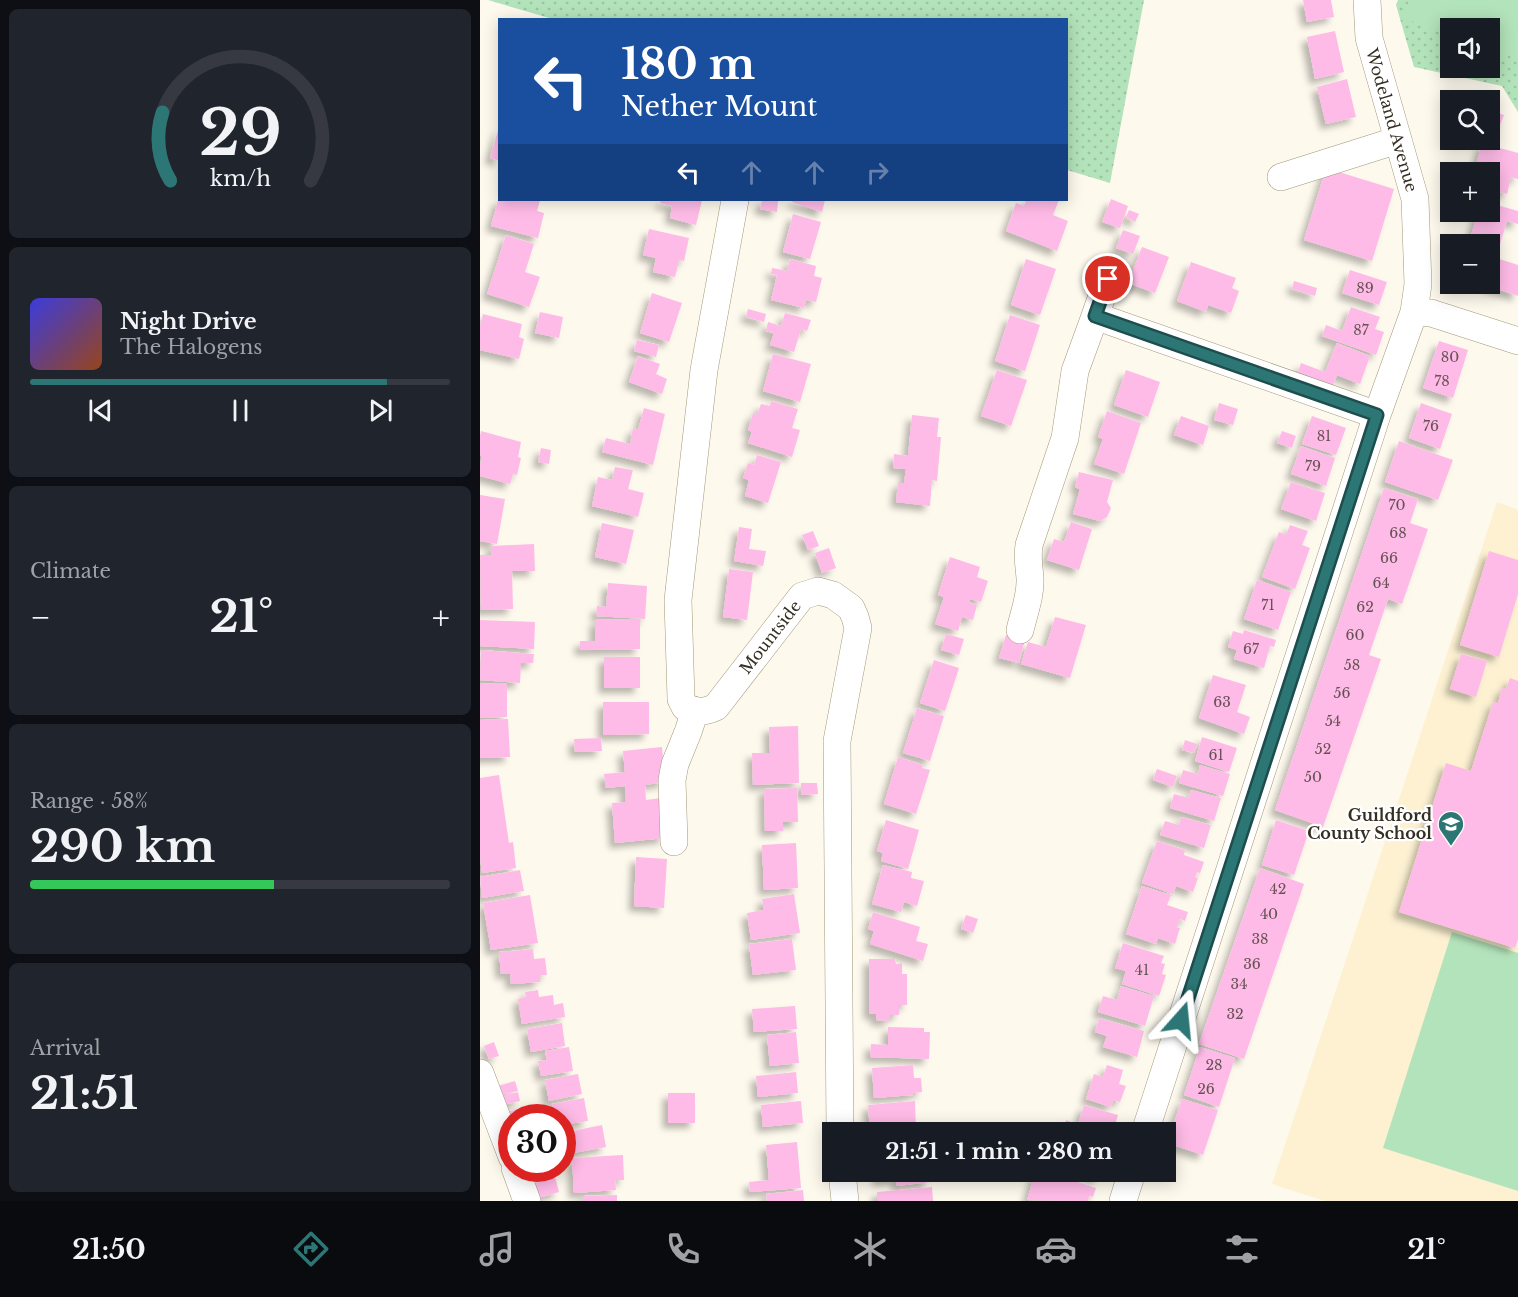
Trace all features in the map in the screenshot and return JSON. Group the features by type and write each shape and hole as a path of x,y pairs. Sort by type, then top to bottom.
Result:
{"street":[{"name":"Wodeland Avenue","path":"1148,1122 1377,415 1414,312 1418,284 1415,199 1369,38 1367,0"},
{"path":"1281,177 1398,140"},
{"path":"674,842 672,780 675,764 695,711 685,707 681,699 678,600 704,370 735,201"},
{"path":"1020,630 1029,594 1030,578 1027,562 1029,545 1065,438 1075,370 1108,279"},
{"path":"1414,312 1431,313 1518,341"},
{"path":"1095,316 1377,415"},
{"name":"Mountside","path":"695,711 705,712 716,706 802,596 818,591 833,595 851,608 858,628 837,741 840,1122"},
{"path":"480,1072 498,1120"},
{"path":"521,1182 527,1201"},
{"path":"844,1182 845,1201"},
{"path":"1123,1201 1129,1182"}],"shaded area":[{"name":"Guildford County School","path":"1497,502 1518,510 1518,1201 1325,1201 1272,1184"}],"green space":[{"path":"488,0 1144,0 1110,183 1068,170 1068,18 549,18"},
{"path":"1398,0 1518,0 1518,112 1502,86 1465,78 1500,78 1500,18 1440,18 1440,73 1414,67 1396,5"},
{"path":"1409,0 1518,0 1518,59 1500,53 1500,18 1440,18 1440,31 1403,18"},
{"path":"1452,932 1518,953 1518,1191 1383,1148"}],"building":[{"path":"1303,0 1331,0 1334,17 1307,22"},
{"path":"1335,31 1344,72 1315,79 1307,37"},
{"path":"1347,79 1356,117 1326,124 1317,87"},
{"path":"1500,114 1504,115 1500,125"},
{"path":"498,130 498,160 490,158"},
{"path":"1500,148 1518,153 1518,179 1511,177 1507,194 1500,192 1500,162 1477,162 1480,150 1500,150"},
{"path":"1326,168 1394,189 1372,261 1304,240"},
{"path":"1111,199 1128,206 1120,228 1102,222"},
{"path":"498,200 540,201 537,211 544,213 538,238 491,226"},
{"path":"661,201 702,201 696,225 670,218 672,206 660,203"},
{"path":"762,201 778,201 777,212 760,209"},
{"path":"792,201 825,201 822,212"},
{"path":"1026,201 1059,201 1053,215 1068,221 1057,251 1006,231 1016,203 1024,206"},
{"path":"1500,206 1518,211 1518,224 1507,221 1500,244 1500,234 1471,234 1475,222 1500,222"},
{"path":"1129,210 1139,214 1135,222 1126,217"},
{"path":"793,214 821,222 810,259 783,252"},
{"path":"649,229 689,238 684,261 679,260 675,277 653,272 656,258 643,255"},
{"path":"1123,230 1140,236 1133,254 1116,248"},
{"path":"506,235 534,244 525,272 540,277 529,307 487,294"},
{"path":"1142,247 1169,257 1155,293 1128,283"},
{"path":"790,259 816,266 814,276 822,278 816,302 806,300 804,308 771,300 777,275 771,274 772,268 787,271"},
{"path":"1026,259 1056,269 1040,315 1011,305"},
{"path":"1500,259 1518,265 1518,296 1500,290"},
{"path":"1191,262 1236,278 1232,288 1239,291 1231,313 1208,305 1206,312 1177,301"},
{"path":"1350,270 1387,282 1379,305 1342,293"},
{"path":"1294,281 1317,288 1315,296 1292,289"},
{"path":"652,293 682,303 669,342 640,333"},
{"path":"1351,307 1380,317 1375,329 1384,332 1376,355 1322,336 1326,325 1342,331"},
{"path":"748,309 766,314 764,322 746,317"},
{"path":"540,312 563,317 559,338 535,333"},
{"path":"785,313 811,320 807,331 801,329 794,352 770,345 774,333 766,331 768,322 781,326"},
{"path":"483,314 522,324 519,337 524,339 519,359 480,350 480,326"},
{"path":"1010,315 1040,325 1025,371 995,361"},
{"path":"637,340 659,345 656,357 634,351"},
{"path":"1439,341 1468,350 1453,398 1423,388"},
{"path":"1337,343 1370,356 1360,384 1337,375 1332,388 1297,375 1301,363 1325,372"},
{"path":"773,354 811,364 800,402 763,391"},
{"path":"638,356 660,364 656,374 667,379 662,394 629,382"},
{"path":"997,370 1027,380 1011,426 981,416"},
{"path":"1126,370 1160,382 1148,417 1114,405"},
{"path":"771,401 798,409 792,428 800,430 792,457 748,443 752,432 748,430 753,413 757,415 761,404 770,406"},
{"path":"1219,403 1238,409 1233,425 1214,420"},
{"path":"1421,403 1452,414 1440,449 1409,438"},
{"path":"644,408 665,414 653,465 602,452 606,438 630,444 633,428 638,430"},
{"path":"1107,411 1141,423 1124,474 1094,464 1103,439 1098,437"},
{"path":"912,415 939,418 937,437 941,437 937,481 932,480 930,506 896,502 898,483 904,483 906,469 893,468 894,454 908,456"},
{"path":"1181,416 1209,426 1203,445 1174,435"},
{"path":"1312,416 1346,428 1336,455 1302,444"},
{"path":"481,431 521,442 518,457 521,458 517,475 513,474 510,484 480,476"},
{"path":"1282,431 1296,436 1292,448 1277,443"},
{"path":"1399,441 1453,460 1438,500 1385,482"},
{"path":"1301,446 1335,458 1326,486 1291,474"},
{"path":"541,448 551,450 549,464 538,462"},
{"path":"757,455 781,462 768,503 745,496 749,480 743,478 748,463 754,465"},
{"path":"615,467 633,470 628,489 644,493 638,517 592,506 598,477 612,480"},
{"path":"1079,472 1113,480 1107,502 1111,508 1107,517 1100,521 1073,514 1080,489 1075,487"},
{"path":"1291,482 1325,493 1316,521 1281,509"},
{"path":"1384,488 1418,499 1410,523 1428,529 1402,604 1388,599 1369,655 1381,659 1323,827 1275,810"},
{"path":"480,495 505,499 497,544 480,541"},
{"path":"1071,522 1092,529 1079,570 1047,560 1054,539 1064,542"},
{"path":"602,523 634,530 626,564 595,557"},
{"path":"1290,525 1308,531 1302,545 1310,548 1295,589 1262,577 1279,532 1286,535"},
{"path":"739,527 752,529 749,549 766,551 763,566 734,561"},
{"path":"813,531 819,546 808,550 802,535"},
{"path":"534,544 535,571 512,571 513,609 481,610 480,555 491,555 491,546"},
{"path":"829,548 836,568 822,573 815,553"},
{"path":"1489,551 1518,560 1518,594 1499,657 1460,645"},
{"path":"950,557 980,567 977,577 988,581 981,602 970,599 969,602 977,605 973,620 962,617 958,631 935,624 944,597 938,595"},
{"path":"729,569 753,572 747,620 723,617"},
{"path":"1257,580 1291,592 1278,630 1244,619"},
{"path":"608,583 647,586 645,619 596,616 597,606 606,607"},
{"path":"1055,617 1086,625 1070,678 1021,664 1028,642 1046,647"},
{"path":"640,619 640,649 580,650 580,641 595,641 595,620"},
{"path":"480,620 535,622 534,649 480,646"},
{"path":"1244,630 1276,640 1274,647 1270,646 1264,668 1234,659 1237,650 1228,647 1233,631 1243,634"},
{"path":"946,634 964,639 959,655 941,650"},
{"path":"1006,635 1025,640 1019,663 999,658"},
{"path":"481,650 534,654 533,663 521,663 520,683 480,680"},
{"path":"1461,654 1487,661 1476,697 1450,689"},
{"path":"604,657 640,657 640,688 604,688"},
{"path":"934,660 959,668 945,711 920,703"},
{"path":"1213,675 1246,685 1237,712 1250,717 1244,734 1199,718"},
{"path":"1510,678 1518,681 1518,939 1515,948 1399,912 1446,763 1471,771 1493,702 1498,703 1502,688 1506,689"},
{"path":"507,683 507,717 480,718 480,684"},
{"path":"603,702 649,702 649,734 603,735"},
{"path":"917,708 944,716 930,761 903,753"},
{"path":"508,719 510,757 480,758 480,720"},
{"path":"798,726 799,783 753,785 752,753 770,753 769,727"},
{"path":"1202,737 1237,748 1229,772 1195,761"},
{"path":"601,738 602,751 575,752 574,739"},
{"path":"1185,740 1197,744 1194,753 1182,750"},
{"path":"662,747 665,782 645,785 646,800 661,798 665,838 615,843 612,803 626,802 625,786 606,788 604,774 625,772 623,751"},
{"path":"898,757 923,765 922,768 930,770 916,814 884,804"},
{"path":"1200,765 1230,774 1223,796 1179,783 1183,770 1198,774"},
{"path":"1157,769 1177,776 1173,787 1153,780"},
{"path":"499,775 509,843 513,842 516,868 482,873 480,778"},
{"path":"801,783 817,783 818,794 801,795"},
{"path":"797,788 798,822 783,822 783,831 765,831 764,789"},
{"path":"1191,790 1221,798 1214,821 1170,808 1174,794 1189,798"},
{"path":"1181,817 1211,825 1204,848 1160,835 1165,821 1179,825"},
{"path":"886,820 919,830 908,869 881,861 883,853 877,851"},
{"path":"1276,820 1309,831 1294,875 1262,865"},
{"path":"1157,841 1185,850 1184,855 1204,862 1200,873 1197,872 1195,877 1198,878 1193,892 1176,886 1173,894 1142,883"},
{"path":"796,843 798,888 764,890 762,845"},
{"path":"636,857 667,859 664,908 634,906"},
{"path":"883,865 912,872 911,878 924,881 917,906 904,902 901,912 872,904"},
{"path":"1260,868 1304,884 1244,1059 1199,1044"},
{"path":"520,870 524,891 482,898 480,877"},
{"path":"1142,886 1171,895 1167,905 1188,912 1185,921 1180,919 1175,944 1158,938 1156,944 1126,934"},
{"path":"794,894 800,933 751,940 747,913 764,910 762,899"},
{"path":"530,895 538,943 491,950 483,903"},
{"path":"873,912 920,927 916,941 928,944 923,961 870,944 874,931 868,929"},
{"path":"966,915 978,919 973,933 961,929"},
{"path":"792,939 796,970 753,975 749,944"},
{"path":"1123,943 1164,956 1161,963 1165,964 1162,974 1166,975 1159,996 1122,984 1126,971 1115,968"},
{"path":"533,949 534,959 545,958 547,975 540,975 540,982 511,984 510,973 501,974 499,952"},
{"path":"869,959 895,959 896,964 902,963 902,974 907,974 907,1005 899,1005 899,1015 890,1015 890,1021 876,1020 876,1014 869,1014"},
{"path":"1121,986 1154,996 1145,1026 1098,1012 1103,996 1117,1000"},
{"path":"538,990 539,997 553,995 554,1005 563,1003 565,1017 522,1024 518,999 526,997 525,992"},
{"path":"795,1006 797,1029 754,1032 752,1009"},
{"path":"1099,1018 1144,1031 1137,1057 1103,1047 1107,1036 1095,1032"},
{"path":"562,1023 565,1046 531,1052 527,1029"},
{"path":"888,1027 924,1028 924,1032 930,1032 929,1059 870,1057 871,1044 888,1045"},
{"path":"796,1032 799,1063 770,1066 767,1035"},
{"path":"494,1042 499,1056 489,1059 484,1046"},
{"path":"569,1047 573,1071 541,1076 538,1061 547,1060 545,1051"},
{"path":"1200,1047 1235,1058 1219,1107 1184,1095"},
{"path":"913,1065 914,1078 921,1078 922,1092 912,1093 913,1095 874,1098 872,1068"},
{"path":"1107,1065 1123,1070 1119,1084 1126,1086 1120,1102 1113,1100 1111,1107 1086,1099 1094,1074 1103,1077"},
{"path":"796,1072 798,1093 758,1097 756,1076"},
{"path":"578,1074 582,1094 549,1101 545,1080"},
{"path":"515,1081 518,1091 500,1095 498,1086"},
{"path":"518,1092 520,1101 503,1104 501,1096"},
{"path":"668,1093 695,1093 695,1123 668,1123"},
{"path":"584,1098 588,1121 576,1123 576,1104 552,1104"},
{"path":"1182,1099 1218,1110 1203,1155 1176,1146 1176,1122 1174,1122"},
{"path":"801,1101 803,1123 763,1127 761,1105"},
{"path":"915,1101 916,1122 869,1122 868,1105"},
{"path":"1084,1105 1118,1115 1116,1122 1079,1122"},
{"path":"602,1125 606,1147 576,1153 576,1130"},
{"path":"797,1142 801,1188 750,1192 749,1182 769,1180 766,1145"},
{"path":"623,1155 624,1180 615,1180 616,1190 574,1193 576,1158"},
{"path":"556,1182 559,1192 535,1199 531,1184"},
{"path":"896,1182 930,1182 897,1186"},
{"path":"1032,1182 1078,1182 1096,1188 1093,1197 1089,1196 1088,1201 1027,1200"},
{"path":"932,1187 933,1201 877,1201 877,1192"},
{"path":"803,1190 804,1201 767,1201 766,1194"},
{"path":"617,1195 617,1201 583,1201 583,1196"}],"place":[{"name":"Guildford County School","path":"1451,847"}],"route":[{"path":"1108,279 1095,316 1377,415 1181,1020"}]}
